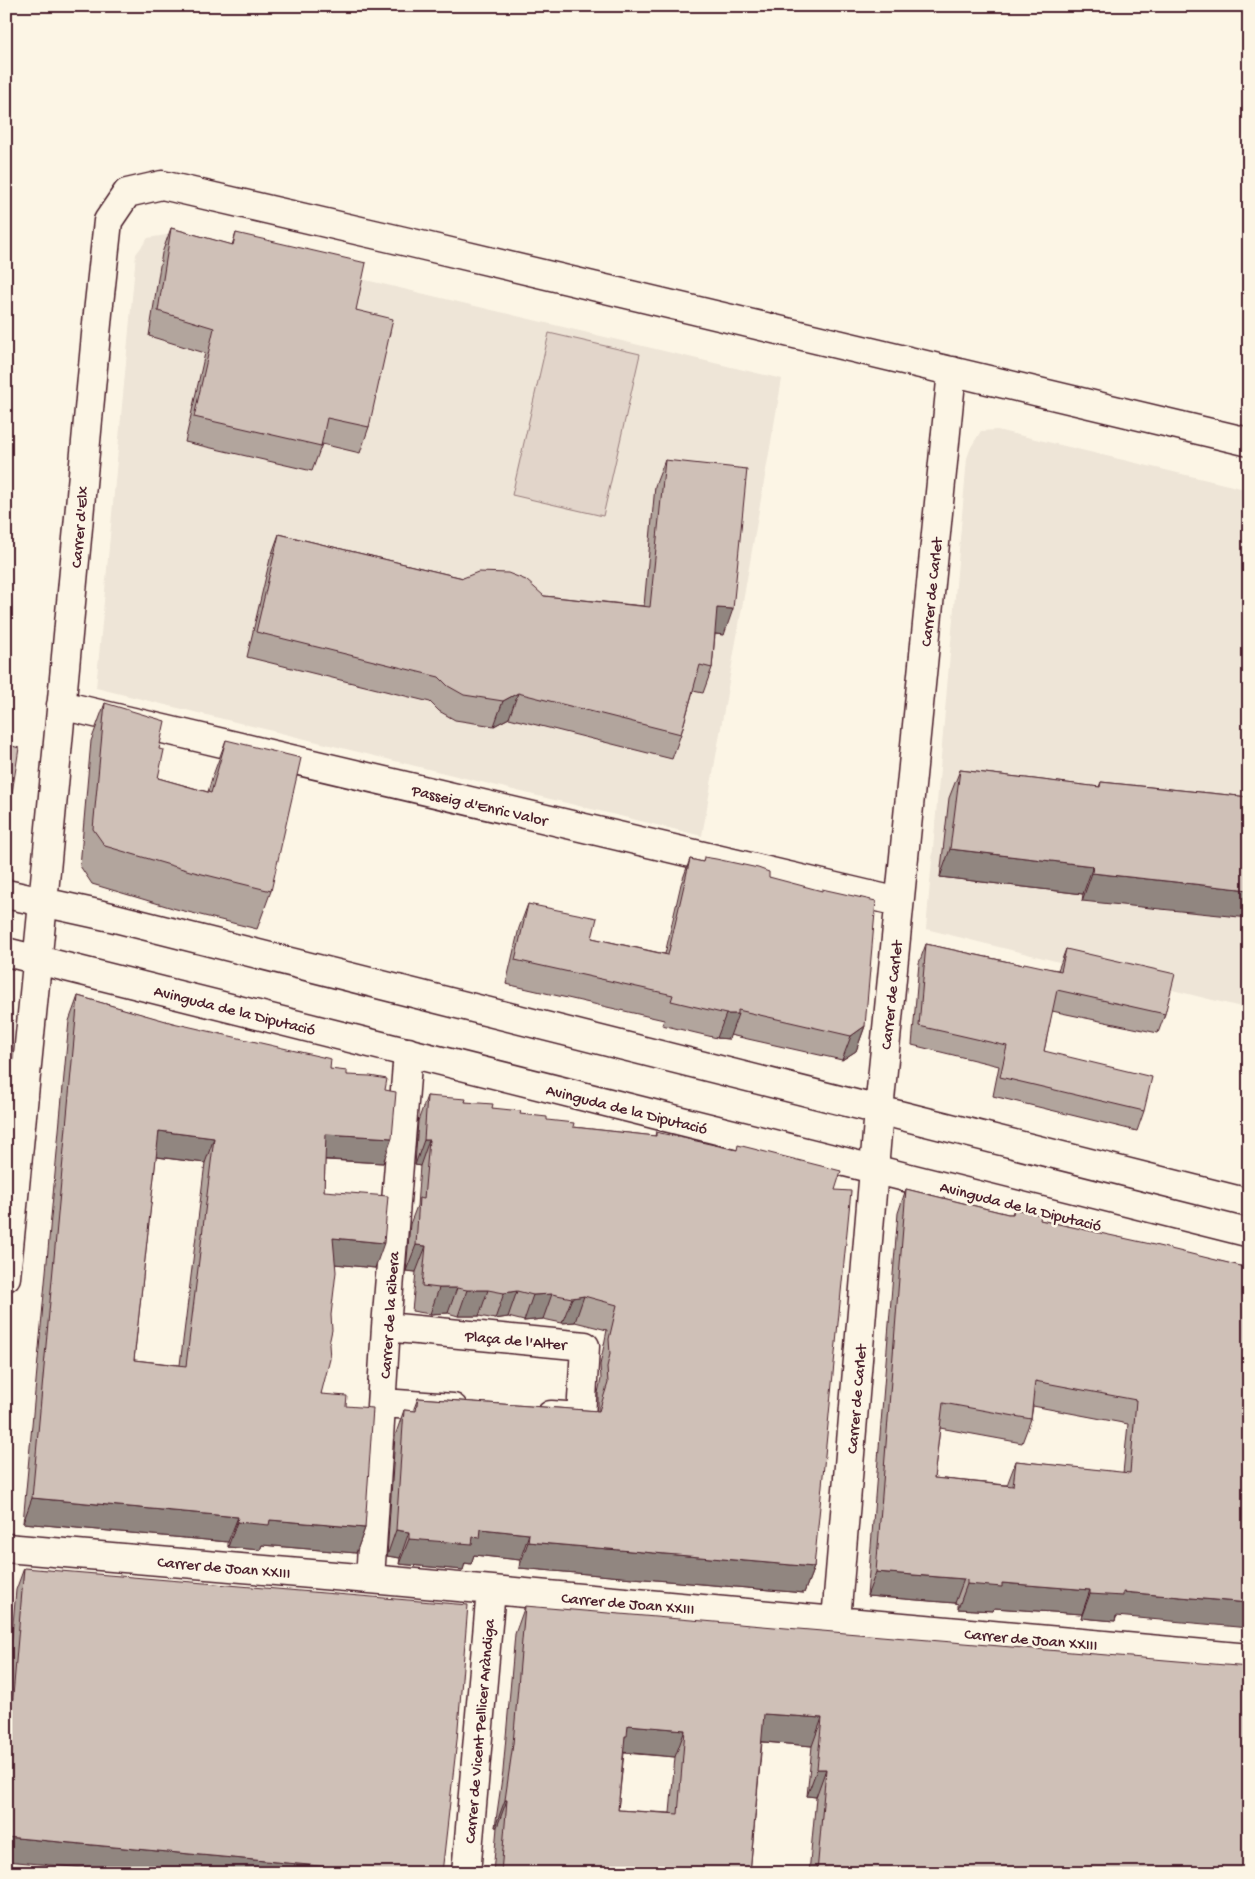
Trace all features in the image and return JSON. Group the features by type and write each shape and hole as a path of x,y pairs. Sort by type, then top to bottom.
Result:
{"street":[{"name":"Carrer d'Elx","path":"6,1277 108,221 127,193 162,185 952,371"},
{"path":"952,371 1249,442"},
{"name":"Carrer de Carlet","path":"836,1620 879,1110 952,371"},
{"name":"Passeig d'Enric Valor","path":"61,706 899,902"},
{"path":"6,894 111,917 1249,1202"},
{"name":"Avinguda de la Diputació","path":"6,952 1249,1263"},
{"name":"Carrer de la Ribera","path":"370,1578 383,1403 386,1327 408,1052"},
{"name":"Plaça de l'Alter","path":"386,1327 586,1346 581,1417 522,1413"},
{"path":"383,1403 482,1410"},
{"name":"Carrer de Joan XXIII","path":"6,1548 370,1578 1249,1658"},
{"name":"Carrer de Vicent Pellicer Aràndiga","path":"466,1873 491,1590"}],"shaded area":[{"path":"166,235 185,237 782,379 702,836 96,688 136,254 148,238"},
{"path":"549,333 640,354 603,516 512,495"},
{"path":"997,430 1249,490 1249,1009 926,929 967,458 971,447 981,431"}],"building":[{"path":"171,228 233,245 236,233 366,263 356,310 393,319 369,427 327,418 321,446 194,417 214,328 158,311"},
{"path":"665,460 747,469 733,609 717,608 712,668 700,665 681,734 518,693 503,701 464,695 448,686 439,677 256,632 279,534 463,578 478,572 508,573 526,580 544,596 650,607"},
{"path":"105,703 165,721 159,749 164,750 158,778 211,793 226,740 301,758 271,891 190,871 105,846 93,829"},
{"path":"6,744 19,748 10,806 6,810"},
{"path":"960,770 1100,787 1101,782 1249,797 1249,890 1092,873 1093,866 950,849"},
{"path":"704,857 758,868 769,872 769,877 822,891 822,889 876,901 865,1026 851,1036 738,1010 738,1014 726,1014 671,1001 673,995 515,960 528,904 597,918 592,938 668,955 690,859 703,862"},
{"path":"926,944 1023,965 1024,963 1061,971 1066,949 1175,974 1165,1014 1057,990 1044,1051 1152,1077 1144,1111 1000,1077 1007,1046 919,1026"},
{"path":"78,996 173,1023 331,1059 330,1069 347,1071 347,1075 387,1079 385,1090 396,1092 392,1138 326,1134 324,1191 388,1196 384,1243 333,1238 336,1272 331,1315 332,1330 329,1344 330,1359 321,1394 347,1396 346,1406 373,1408 365,1528 270,1520 269,1525 237,1522 238,1517 32,1498","holes":["159,1131 214,1138 186,1366 134,1360"]},
{"path":"427,1096 466,1099 465,1102 493,1104 492,1108 521,1111 520,1114 574,1123 573,1127 656,1136 656,1132 737,1150 738,1145 841,1171 835,1190 851,1191 814,1567 528,1542 529,1534 481,1529 480,1538 473,1537 472,1544 409,1539 409,1532 396,1530 404,1410 416,1411 418,1398 599,1411 608,1383 609,1339 617,1305 584,1296 572,1298 552,1294 533,1295 517,1291 504,1293 488,1290 422,1286 426,1246 416,1245 419,1198 424,1199 429,1140 424,1140"},
{"path":"906,1189 1008,1214 1013,1214 1014,1209 1041,1215 1040,1220 1249,1268 1249,1603 1123,1592 1123,1596 1090,1594 1090,1590 1002,1583 1002,1587 967,1584 967,1580 964,1579 876,1572","holes":["1035,1381 1136,1400 1130,1473 1016,1461 1013,1486 934,1478 943,1403 1031,1419"]},
{"path":"24,1568 468,1605 457,1740 442,1873 395,1873 6,1837 6,1777"},
{"path":"525,1606 1249,1667 1249,1873 817,1873 826,1769 817,1769 822,1718 764,1714 750,1873 501,1873 507,1800 505,1800 513,1744","holes":["628,1725 685,1730 678,1814 618,1810 625,1736 627,1736"]}]}
